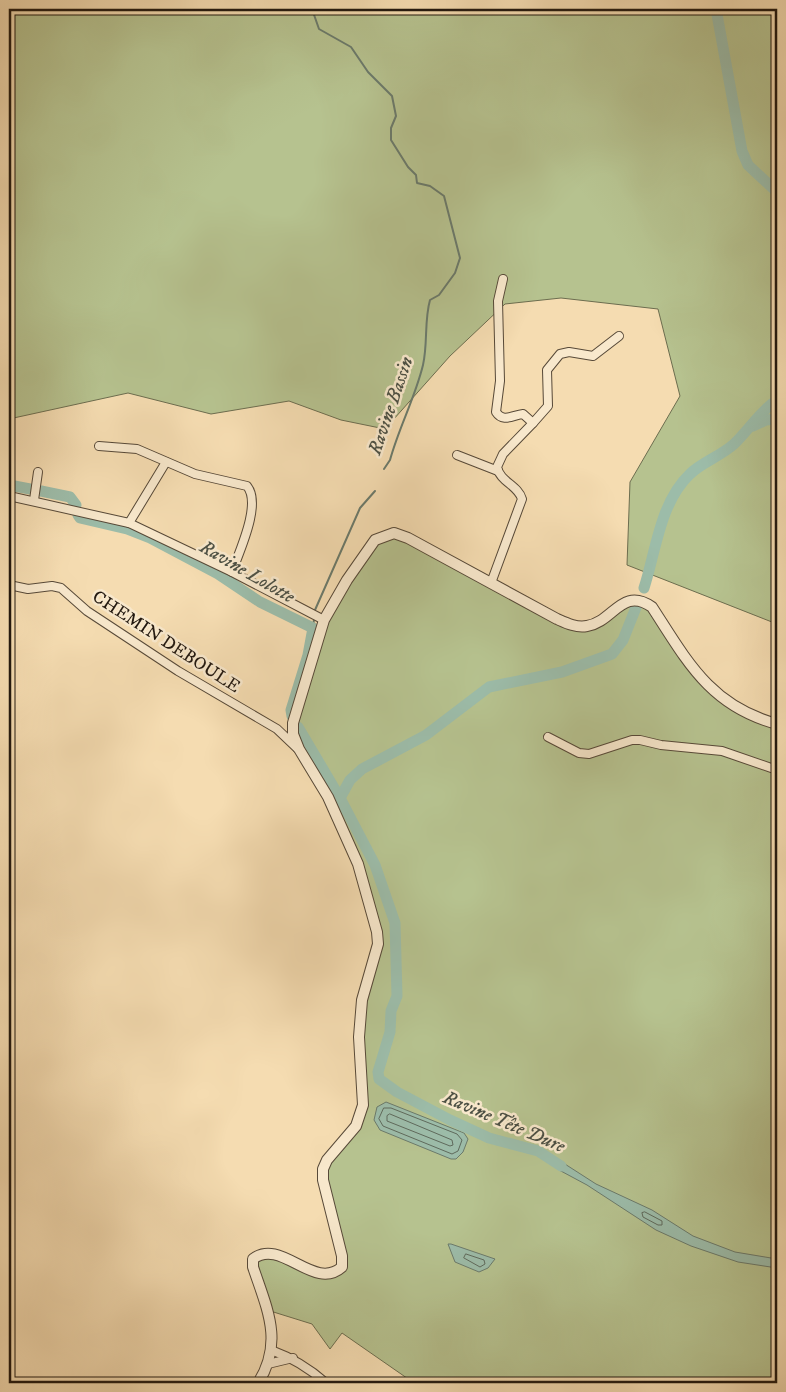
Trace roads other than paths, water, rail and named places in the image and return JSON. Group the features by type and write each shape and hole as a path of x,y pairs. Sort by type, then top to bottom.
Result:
{"street":[{"path":"503,279 498,301 500,381 496,412 499,416 507,418 523,414 533,423"},
{"path":"498,471 503,454 548,406 548,370 560,354 569,352 593,356 619,336"},
{"path":"99,446 137,449 201,476 247,486 250,490 252,506 250,521 232,572"},
{"path":"457,454 498,471 505,480 517,488 522,499 491,583"},
{"path":"129,523 166,462"},
{"path":"34,500 38,472"},
{"path":"9,496 34,500 129,523 232,572 324,620"},
{"path":"258,1383 268,1364 271,1350 271,1324 252,1267 253,1259 261,1252 274,1252 310,1270 329,1273 336,1272 342,1267 342,1256 323,1180 323,1169 327,1160 356,1126 363,1106 359,1037 362,1000 378,944 362,874 339,818 299,749 293,734 293,723 324,620 375,540 383,535 394,534 408,538 557,619 577,627 595,624 624,603 634,600 643,601 652,607 690,667 716,693 737,708 777,724"},
{"name":"CHEMIN DEBOULE","path":"9,585 28,590 52,586 61,588 87,611 178,671 277,729 299,749"},
{"path":"548,737 579,753 589,754 632,740 640,740 661,745 722,751 777,770"},
{"path":"271,1350 293,1358 309,1367 326,1383"},
{"path":"268,1364 293,1358"}],"water":[{"path":"386,1102 464,1133 468,1139 463,1152 456,1159 451,1159 380,1130 374,1120 377,1107"},
{"path":"549,1157 554,1157 596,1184 652,1210 693,1236 735,1252 777,1259 777,1268 738,1262 691,1246 656,1230 587,1185 559,1170"},
{"path":"448,1244 495,1259 488,1268 479,1272 455,1262"}],"waterway":[{"name":"Ravine Bassin","path":"312,9 319,29 351,47 368,72 392,96 396,116 391,128 391,140 408,167 416,175 417,183 430,186 444,196 460,258 455,273 439,295 430,300 423,365 390,460 384,469"},
{"name":"Ravine Tête Dure","path":"716,9 742,151 748,165 777,192"},
{"name":"Ravine Tête Dure","path":"644,588 665,513 680,485 695,470 734,444 765,410 777,400"},
{"path":"753,426 766,420 777,419"},
{"name":"Ravine Lolotte","path":"9,485 30,489"},
{"name":"Ravine Lolotte","path":"41,491 70,497 76,505"},
{"name":"Ravine Bassin","path":"315,610 360,508 375,491"},
{"name":"Ravine Lolotte","path":"78,515 80,518 127,529 150,538 218,574 260,602 313,628 308,655 291,710 292,716"},
{"name":"Ravine Tête Dure","path":"340,798 350,780 362,769 426,735 489,687 562,672 612,654 623,640 637,605"},
{"name":"Ravine Bassin","path":"313,628 314,619"},
{"name":"Ravine Tête Dure","path":"298,727 340,798 375,865 395,923 397,996 391,1011 390,1032 378,1072 379,1079 397,1092 450,1120 489,1138 538,1151 561,1166"}]}
